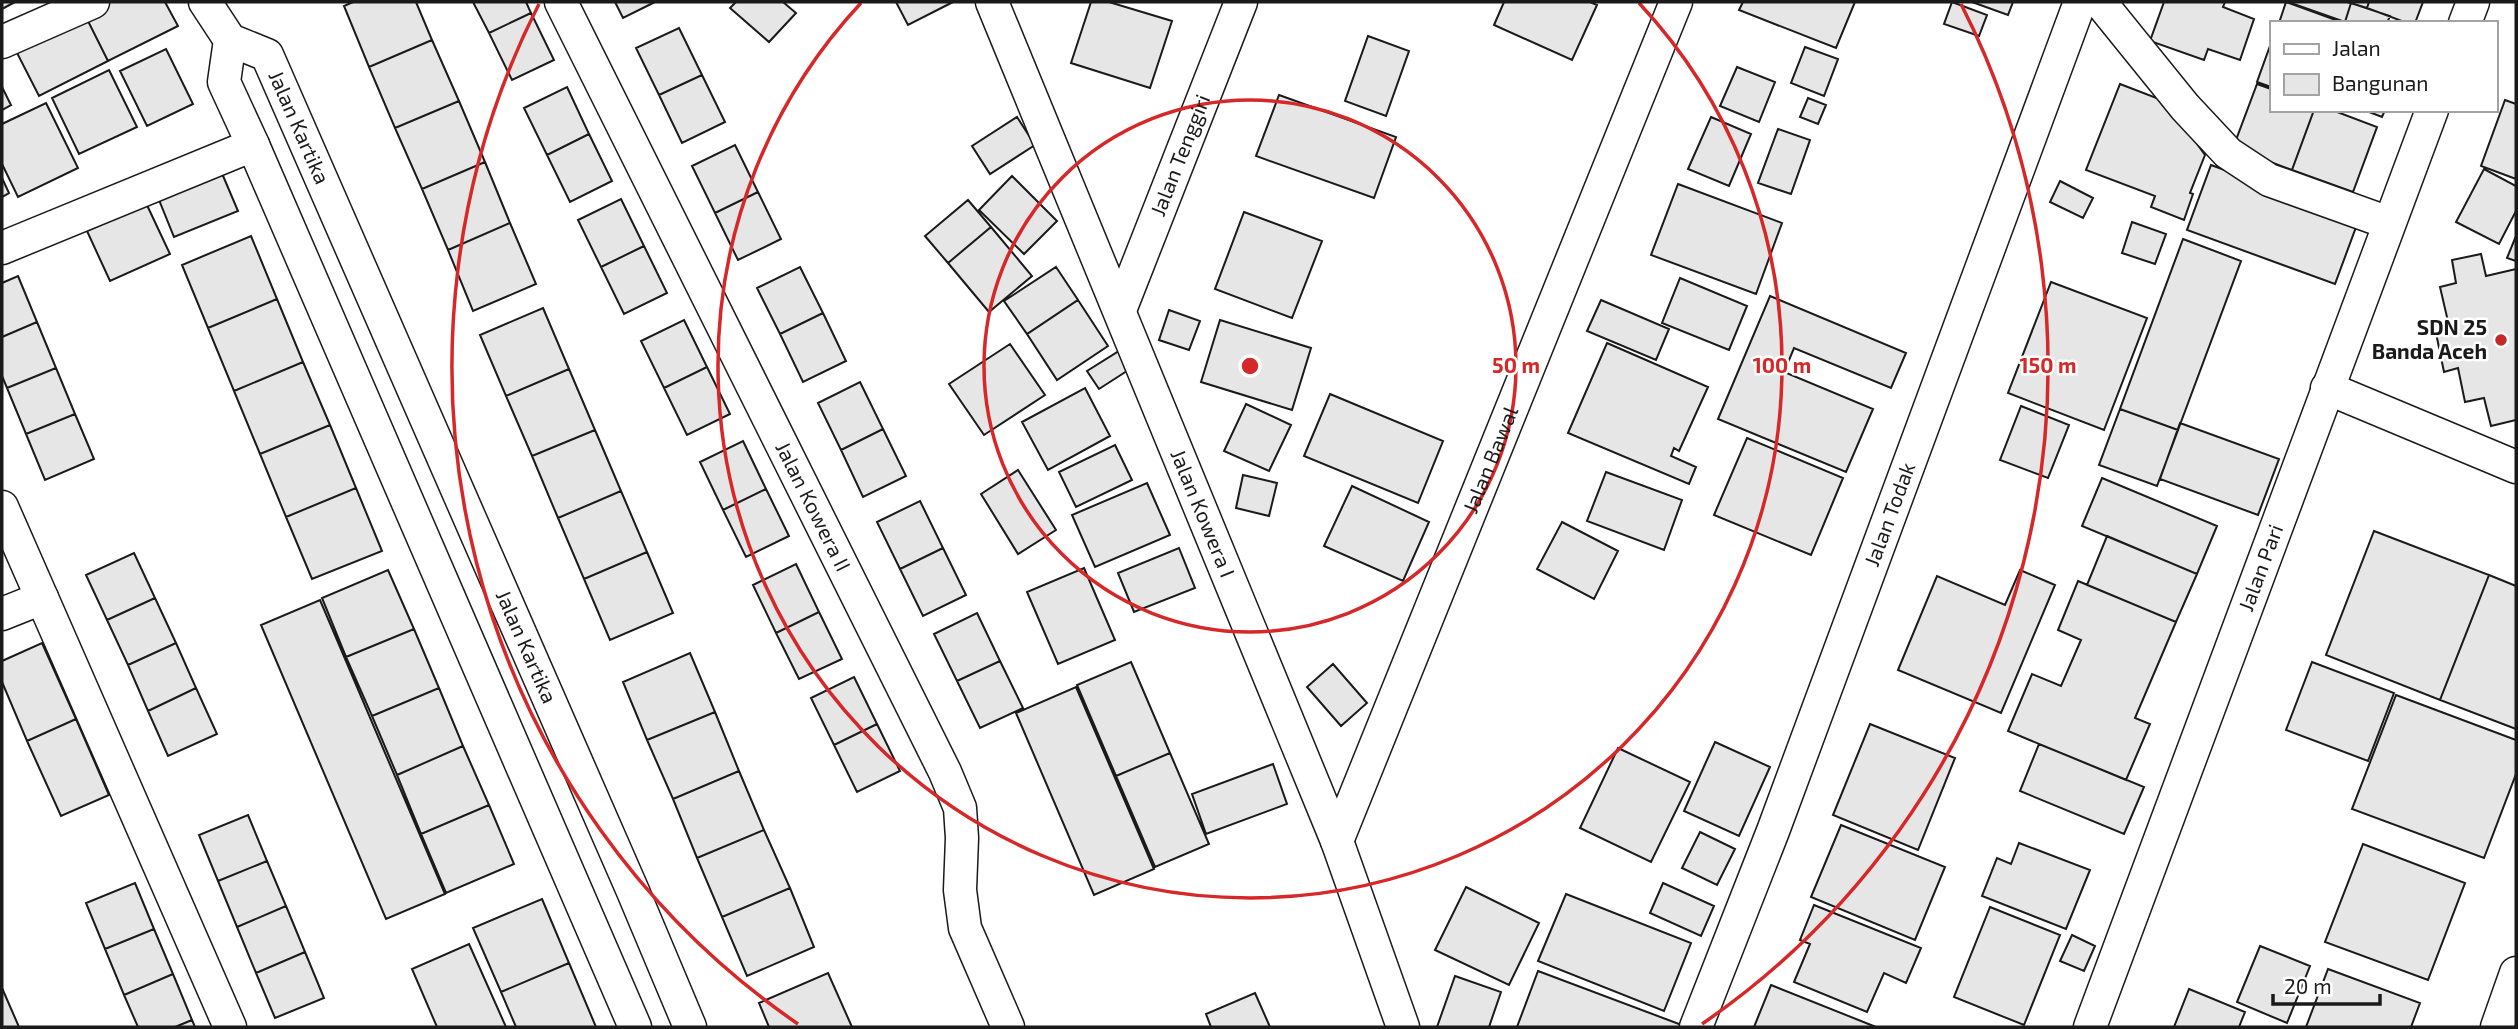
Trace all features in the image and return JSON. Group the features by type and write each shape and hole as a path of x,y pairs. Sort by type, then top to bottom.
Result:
{"street":[{"path":"2,42 93,2"},
{"path":"205,2 230,40 224,82 635,1027"},
{"name":"Jalan Kowera II","path":"561,2 945,772 960,808 960,890 965,928 1008,1027"},
{"name":"Jalan Kowera I","path":"992,2 1337,841 1403,1027"},
{"name":"Jalan Tenggiri","path":"1120,310 1241,2"},
{"name":"Jalan Bawal","path":"1337,841 1676,2"},
{"name":"Jalan Todak","path":"1696,1027 1773,831 2080,2"},
{"path":"2100,2 2216,143 2244,166 2269,180 2389,223"},
{"path":"2466,21 2473,2"},
{"name":"Jalan Kartika","path":"230,40 267,55 690,1027"},
{"name":"Jalan Pari","path":"2090,1027 2431,112"},
{"path":"2,248 253,145"},
{"path":"2327,388 2516,467"},
{"path":"2,507 230,1027"},
{"path":"2,614 42,598"},
{"path":"2497,1027 2516,973"}],"building":[{"path":"2,2 15,2 2,9"},
{"path":"107,2 165,2 178,26 108,61 84,13"},
{"path":"353,2 416,2 432,40 369,67 344,6"},
{"path":"473,2 526,2 531,13 489,33"},
{"path":"615,2 655,2 623,18"},
{"path":"736,2 783,2 796,13 769,42 730,8"},
{"path":"896,2 953,2 908,25"},
{"path":"1091,2 1109,2 1172,21 1150,88 1071,63"},
{"path":"1504,2 1590,2 1597,5 1572,60 1494,25"},
{"path":"1743,2 1855,2 1836,48 1739,10"},
{"path":"1952,2 1987,15 1979,36 1944,24"},
{"path":"1972,2 2013,2 2008,15"},
{"path":"2164,2 2225,2 2223,7 2254,19 2240,60 2208,49 2204,60 2150,41"},
{"path":"2286,2 2338,21 2280,21"},
{"path":"2288,2 2351,3 2345,21"},
{"path":"2347,2 2369,2 2367,8"},
{"path":"2369,2 2423,2 2416,21 2402,21 2367,8"},
{"path":"2351,3 2390,16 2388,21 2345,21"},
{"path":"84,13 108,61 39,96 15,49"},
{"path":"531,13 554,60 512,80 489,33"},
{"path":"679,28 702,75 659,95 636,48"},
{"path":"1368,36 1409,51 1386,116 1345,101"},
{"path":"432,40 459,101 395,128 369,67"},
{"path":"2270,46 2270,87 2257,82"},
{"path":"1805,47 1838,59 1824,96 1791,83"},
{"path":"166,49 193,104 147,126 120,71"},
{"path":"1737,67 1775,82 1759,122 1720,106"},
{"path":"109,70 137,127 79,154 52,98"},
{"path":"702,75 725,122 682,143 659,95"},
{"path":"2120,84 2167,102 2205,155 2190,193 2193,194 2184,220 2151,207 2155,196 2086,170"},
{"path":"2257,84 2270,89 2270,112 2313,112 2292,170 2233,148"},
{"path":"2,87 11,105 2,110"},
{"path":"567,87 589,134 547,155 524,108"},
{"path":"1279,95 1396,137 1374,198 1256,156"},
{"path":"1808,98 1826,105 1818,124 1800,117"},
{"path":"2505,100 2516,104 2516,179 2481,166"},
{"path":"459,101 485,162 422,189 395,128"},
{"path":"46,103 78,168 18,197 2,164 2,124"},
{"path":"2313,112 2337,112 2377,127 2353,192 2292,170"},
{"path":"2369,112 2384,112 2382,117"},
{"path":"1017,117 1035,145 990,174 972,146"},
{"path":"1711,117 1751,134 1729,186 1688,169"},
{"path":"1778,129 1810,140 1791,194 1758,183"},
{"path":"589,134 612,181 570,202 547,155"},
{"path":"735,145 758,192 715,213 692,166"},
{"path":"485,162 510,223 448,250 422,189"},
{"path":"218,164 238,211 174,237 155,190"},
{"path":"2211,165 2359,219 2335,284 2187,230"},
{"path":"2484,169 2516,186 2516,211 2499,244 2456,222"},
{"path":"1012,176 1057,221 1024,254 979,210"},
{"path":"2,178 9,193 2,197"},
{"path":"2060,181 2093,198 2083,218 2050,202"},
{"path":"1678,184 1782,223 1756,294 1651,255"},
{"path":"758,192 781,239 738,260 715,213"},
{"path":"621,199 644,246 601,267 578,220"},
{"path":"968,200 991,227 948,263 925,236"},
{"path":"146,203 170,254 110,281 87,231"},
{"path":"1244,212 1322,241 1292,318 1215,289"},
{"path":"2132,222 2166,234 2155,264 2122,253"},
{"path":"510,223 536,284 473,311 448,250"},
{"path":"991,227 1032,276 989,312 948,263"},
{"path":"251,236 277,299 208,328 182,265"},
{"path":"2516,236 2516,261 2507,258"},
{"path":"2183,239 2241,261 2178,430 2120,409"},
{"path":"644,246 667,293 624,314 601,267"},
{"path":"2481,254 2486,276 2516,269 2516,420 2491,426 2484,398 2465,402 2458,368 2444,372 2436,333 2450,330 2440,287 2456,283 2452,260"},
{"path":"800,267 823,313 780,334 757,288"},
{"path":"1056,267 1078,300 1027,334 1004,301"},
{"path":"18,276 37,322 2,337 2,283"},
{"path":"1680,278 1747,306 1729,350 1662,323"},
{"path":"2051,282 2147,318 2104,430 2008,393"},
{"path":"1770,296 1906,353 1891,388 1794,348 1784,372 1873,409 1846,472 1718,419"},
{"path":"277,299 303,362 234,391 208,328"},
{"path":"1078,300 1108,346 1057,380 1027,334"},
{"path":"1601,300 1669,329 1656,360 1587,331"},
{"path":"543,308 569,369 506,396 480,335"},
{"path":"1169,310 1200,321 1189,350 1159,340"},
{"path":"823,313 846,361 803,382 780,334"},
{"path":"684,320 707,367 664,388 641,341"},
{"path":"1220,320 1311,348 1292,410 1201,382"},
{"path":"37,322 56,368 7,388 2,376 2,337"},
{"path":"1607,343 1708,387 1679,451 1674,448 1671,456 1696,467 1689,484 1568,433"},
{"path":"1010,344 1045,395 984,435 949,384"},
{"path":"1119,351 1130,369 1099,389 1087,371"},
{"path":"303,362 330,425 260,454 234,391"},
{"path":"707,367 730,414 687,435 664,388"},
{"path":"56,368 75,414 26,434 7,388"},
{"path":"569,369 595,430 532,456 506,396"},
{"path":"860,382 883,429 841,450 818,403"},
{"path":"1085,388 1110,436 1048,470 1022,422"},
{"path":"1330,394 1443,441 1418,503 1304,456"},
{"path":"1246,404 1291,425 1269,471 1224,451"},
{"path":"2021,406 2069,425 2048,478 2000,460"},
{"path":"2120,409 2178,430 2157,486 2099,465"},
{"path":"75,414 94,459 45,480 26,434"},
{"path":"2180,423 2279,459 2258,515 2160,479"},
{"path":"330,425 356,488 286,517 260,454"},
{"path":"883,429 906,476 863,497 841,450"},
{"path":"595,430 621,491 558,518 532,456"},
{"path":"1747,438 1843,478 1811,555 1714,515"},
{"path":"743,441 766,489 723,510 700,462"},
{"path":"1115,445 1132,480 1076,507 1059,472"},
{"path":"1018,470 1056,530 1018,554 981,494"},
{"path":"1606,472 1682,500 1664,550 1587,521"},
{"path":"1243,475 1277,483 1269,516 1236,508"},
{"path":"2102,478 2217,526 2197,574 2082,526"},
{"path":"1147,483 1170,535 1095,567 1072,515"},
{"path":"1352,486 1429,522 1403,581 1324,546"},
{"path":"356,488 382,551 312,579 286,517"},
{"path":"766,489 789,536 746,557 723,510"},
{"path":"621,491 647,552 584,579 558,518"},
{"path":"920,501 943,548 900,569 877,522"},
{"path":"1562,522 1618,551 1594,599 1537,569"},
{"path":"2374,531 2489,575 2440,700 2326,655"},
{"path":"2107,536 2197,574 2176,622 2087,585"},
{"path":"943,548 966,595 923,616 900,569"},
{"path":"1179,548 1195,588 1134,612 1118,573"},
{"path":"647,552 673,613 610,640 584,579"},
{"path":"134,553 155,598 107,620 86,575"},
{"path":"796,564 819,612 776,633 753,585"},
{"path":"1084,568 1115,640 1058,664 1027,592"},
{"path":"388,570 414,629 346,657 322,598"},
{"path":"2020,570 2055,585 2001,713 1898,670 1937,576 2005,605"},
{"path":"2489,575 2516,586 2516,729 2440,700"},
{"path":"2078,581 2176,622 2135,718 2150,724 2126,780 2008,731 2032,674 2061,686 2081,640 2058,630"},
{"path":"155,598 176,643 128,665 107,620"},
{"path":"320,600 445,894 386,919 261,625"},
{"path":"819,612 842,659 799,679 776,633"},
{"path":"977,613 1000,661 957,681 934,634"},
{"path":"414,629 439,688 372,716 346,657"},
{"path":"42,643 76,719 27,741 2,682 2,661"},
{"path":"176,643 196,688 148,711 128,665"},
{"path":"690,653 715,712 647,740 623,682"},
{"path":"1000,661 1023,708 980,728 957,681"},
{"path":"1131,662 1170,753 1116,776 1077,685"},
{"path":"2312,662 2394,693 2368,761 2286,730"},
{"path":"1333,664 1367,703 1341,726 1307,687"},
{"path":"854,677 877,724 834,745 811,698"},
{"path":"1076,687 1154,869 1094,895 1016,713"},
{"path":"196,688 217,734 168,756 148,711"},
{"path":"439,688 463,746 397,775 372,716"},
{"path":"2396,695 2516,740 2516,774 2484,858 2352,809"},
{"path":"715,712 739,771 673,799 647,740"},
{"path":"76,719 109,795 61,816 27,741"},
{"path":"877,724 900,771 857,792 834,745"},
{"path":"1870,724 1955,758 1918,850 1833,815"},
{"path":"1715,742 1770,767 1739,836 1684,811"},
{"path":"2039,744 2144,787 2124,834 2020,791"},
{"path":"463,746 489,805 421,834 397,775"},
{"path":"1618,748 1690,782 1651,862 1580,828"},
{"path":"1170,753 1209,844 1155,867 1116,776"},
{"path":"1273,764 1287,804 1206,834 1192,794"},
{"path":"739,771 764,830 697,858 673,799"},
{"path":"489,805 514,864 446,893 421,834"},
{"path":"248,815 267,861 218,881 199,835"},
{"path":"1841,825 1945,867 1915,940 1811,897"},
{"path":"764,830 790,888 722,917 697,858"},
{"path":"1700,832 1735,849 1717,885 1682,868"},
{"path":"2019,843 2090,870 2066,929 1982,896 1997,858 2011,864"},
{"path":"2363,844 2465,883 2428,980 2325,942"},
{"path":"267,861 286,906 237,927 218,881"},
{"path":"135,883 154,929 105,949 86,903"},
{"path":"1663,883 1714,906 1701,936 1650,913"},
{"path":"1466,887 1539,923 1509,985 1435,950"},
{"path":"790,888 814,947 747,976 722,917"},
{"path":"1566,894 1691,943 1664,1011 1538,961"},
{"path":"542,899 569,963 501,992 473,928"},
{"path":"1814,905 1921,948 1906,983 1884,973 1867,1012 1794,982 1810,944 1800,940"},
{"path":"286,906 305,952 256,973 237,927"},
{"path":"1990,907 2060,935 2024,1025 1954,997"},
{"path":"154,929 173,974 124,995 105,949"},
{"path":"2072,935 2095,946 2084,971 2060,961"},
{"path":"469,944 506,1027 437,1027 412,969"},
{"path":"2260,946 2310,966 2287,1023 2237,1002"},
{"path":"305,952 324,998 275,1018 256,973"},
{"path":"569,963 596,1027 516,1027 501,992"},
{"path":"2328,969 2420,1003 2411,1027 2306,1027"},
{"path":"1538,971 1687,1027 1517,1027"},
{"path":"828,973 852,1027 769,1027 759,1003"},
{"path":"173,974 192,1020 175,1027 138,1027 124,995"},
{"path":"1455,976 1501,992 1489,1027 1437,1027"},
{"path":"1771,985 1876,1027 1754,1027"},
{"path":"2,988 19,1027 2,1027"},
{"path":"2189,989 2245,1012 2239,1027 2174,1027"},
{"path":"1255,993 1270,1027 1211,1027 1206,1014"},
{"path":"192,1020 195,1027 175,1027"}],"place":[{"name":"SDN 25 Banda Aceh","path":"2501,340"}]}
